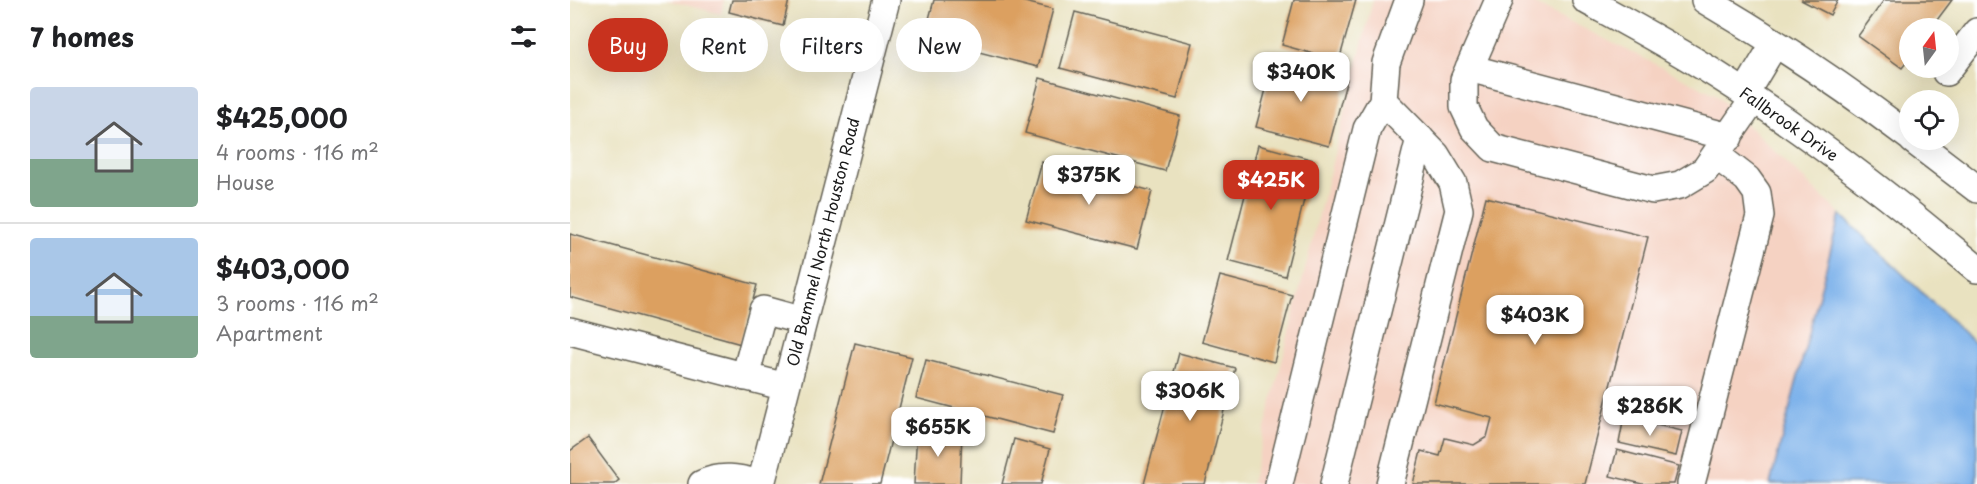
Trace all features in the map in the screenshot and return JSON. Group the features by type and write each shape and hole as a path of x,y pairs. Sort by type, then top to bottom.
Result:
{"street":[{"name":"Old Bammel North Houston Road","path":"761,484 886,0"},
{"path":"1279,484 1367,129 1383,101 1386,63 1409,0"},
{"path":"1499,0 1464,80 1464,107 1474,128 1493,148 1653,190 1680,185 1704,170 1722,146 1775,43"},
{"name":"Fallbrook Drive","path":"1586,0 1716,74 1749,96 1856,170 1977,269"},
{"path":"1705,0 1775,43 1899,130"},
{"path":"1959,55 1977,32"},
{"path":"1469,68 1722,146 1758,193 1760,216 1691,484"},
{"path":"1383,101 1436,155 1453,183 1459,210 1390,484"},
{"path":"1334,484 1420,138"},
{"path":"1927,150 1977,189"},
{"path":"745,377 763,310 803,321"},
{"path":"570,331 786,387"},
{"path":"702,484 730,477 761,484"}],"shaded area":[{"path":"666,0 724,0 721,14"},
{"path":"1373,0 1524,0 1541,7 1715,94 1840,214 1770,484 1251,484"}],"water":[{"path":"1840,214 1977,345 1977,484 1770,484"}],"building":[{"path":"732,0 789,0 785,18 780,18 780,25 768,22 768,18 752,18 729,12"},
{"path":"934,0 1017,0 1053,9 1038,67 982,53 982,18 929,18"},
{"path":"1294,0 1356,0 1339,61 1282,45"},
{"path":"1801,0 1838,0 1830,15"},
{"path":"1884,0 1952,0 1938,18 1899,18 1899,66 1858,36"},
{"path":"1075,12 1192,43 1177,99 1060,68"},
{"path":"1274,59 1347,79 1329,146 1256,127"},
{"path":"1040,78 1180,116 1165,171 1025,133"},
{"path":"1258,145 1314,160 1285,276 1228,261"},
{"path":"1042,162 1152,191 1137,249 1026,220"},
{"path":"1486,197 1648,237 1585,484 1413,484 1421,451 1440,456 1445,438 1474,445 1487,437 1492,418 1434,403"},
{"path":"570,234 757,285 741,344 570,297"},
{"path":"1220,276 1292,295 1274,362 1202,342"},
{"path":"855,343 912,357 880,484 819,484"},
{"path":"1179,353 1235,368 1205,484 1144,484"},
{"path":"926,360 1063,395 1053,434 916,398"},
{"path":"1624,417 1682,431 1676,456 1619,443"},
{"path":"917,430 962,432 960,484 914,484"},
{"path":"588,438 619,480 614,484 570,484 570,451"},
{"path":"1014,439 1050,449 1041,484 1002,484"},
{"path":"1617,450 1679,466 1674,484 1642,484 1610,476"}]}
